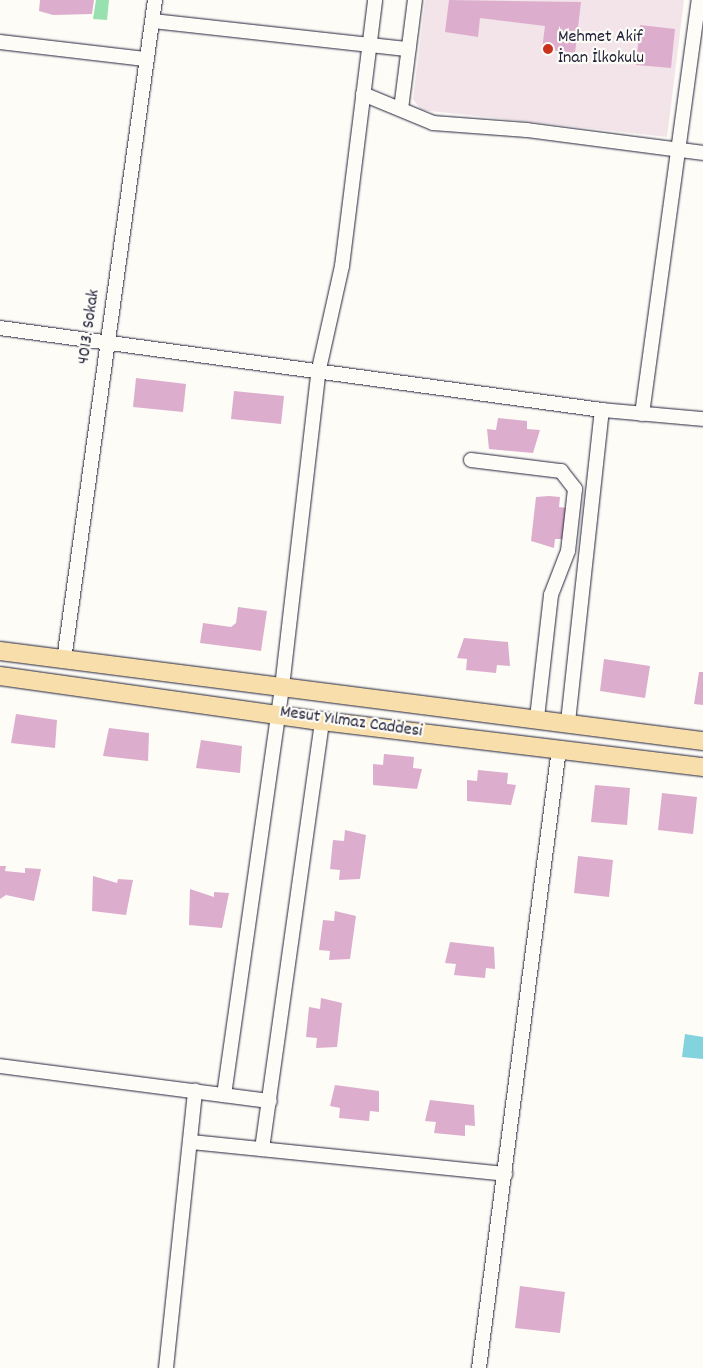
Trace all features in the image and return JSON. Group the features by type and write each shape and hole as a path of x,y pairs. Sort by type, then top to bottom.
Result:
{"main road":[{"name":"Mesut Yılmaz Caddesi","path":"0,650 64,660 537,718 703,741"},
{"name":"Mesut Yılmaz Caddesi","path":"0,676 322,721 703,767"}],"street":[{"name":"4013. Sokak","path":"64,660 145,59 153,21 155,0"},
{"path":"224,1095 282,687 319,369 342,266 374,0"},
{"path":"401,109 415,0"},
{"path":"642,414 676,150 699,0"},
{"path":"153,21 408,49"},
{"path":"0,42 145,59"},
{"path":"363,94 433,123 703,153"},
{"path":"0,328 319,369 602,410 703,419"},
{"path":"568,722 602,410"},
{"path":"471,460 561,471 575,489 568,551 550,604 537,718"},
{"path":"262,1149 322,721"},
{"path":"479,1368 559,749"},
{"path":"0,1066 270,1101"},
{"path":"166,1368 196,1091"},
{"path":"191,1142 505,1174"}],"shaded area":[{"name":"Mehmet Akif İnan İlkokulu","path":"425,0 684,0 667,137 421,110 413,99"}],"green space":[{"path":"96,0 109,0 107,20 93,19"}],"water":[{"path":"685,1034 703,1037 703,1059 682,1057"}],"building":[{"path":"40,0 94,0 92,14 53,15 39,11"},
{"path":"449,0 581,2 575,53 542,49 545,26 480,18 478,37 445,32"},
{"path":"640,25 675,29 671,68 636,65"},
{"path":"136,378 186,384 183,412 133,407"},
{"path":"234,391 284,396 281,424 231,419"},
{"path":"498,418 527,421 527,429 540,430 533,453 489,449 487,429 496,430"},
{"path":"536,497 560,497 559,507 567,508 563,539 555,539 554,548 531,541"},
{"path":"238,607 267,611 261,651 200,643 203,623 231,627 236,623"},
{"path":"464,638 508,642 510,666 497,665 496,673 466,670 467,659 457,658"},
{"path":"604,659 650,666 645,698 600,691"},
{"path":"699,672 703,672 703,705 694,704"},
{"path":"16,714 57,720 55,748 11,743"},
{"path":"109,728 149,733 148,761 103,756"},
{"path":"201,740 242,746 240,773 196,768"},
{"path":"384,754 414,757 413,768 422,769 417,789 373,785 373,764 383,765"},
{"path":"478,770 508,773 507,784 516,785 511,805 467,801 467,780 477,781"},
{"path":"595,785 630,788 627,825 591,822"},
{"path":"662,793 697,797 693,834 658,830"},
{"path":"345,830 366,835 360,879 339,880 340,870 330,869 333,840 344,841"},
{"path":"578,856 613,860 609,897 574,893"},
{"path":"0,866 6,866 5,871 25,873 25,868 41,869 34,901 6,895 0,899"},
{"path":"93,876 117,883 118,879 133,880 126,915 92,911"},
{"path":"190,889 214,897 214,892 229,893 222,928 189,925"},
{"path":"335,911 356,916 350,959 329,960 330,951 319,950 323,920 334,921"},
{"path":"450,942 494,947 495,969 486,968 485,978 454,975 456,964 445,963"},
{"path":"321,998 342,1003 337,1047 316,1048 317,1038 306,1037 309,1007 320,1009"},
{"path":"335,1085 379,1091 379,1112 370,1111 369,1121 339,1118 340,1108 330,1106"},
{"path":"430,1100 474,1105 475,1126 465,1125 465,1136 434,1133 436,1122 425,1121"},
{"path":"520,1286 565,1292 560,1333 515,1328"}],"place":[{"name":"Mehmet Akif İnan İlkokulu","path":"548,49"}]}
